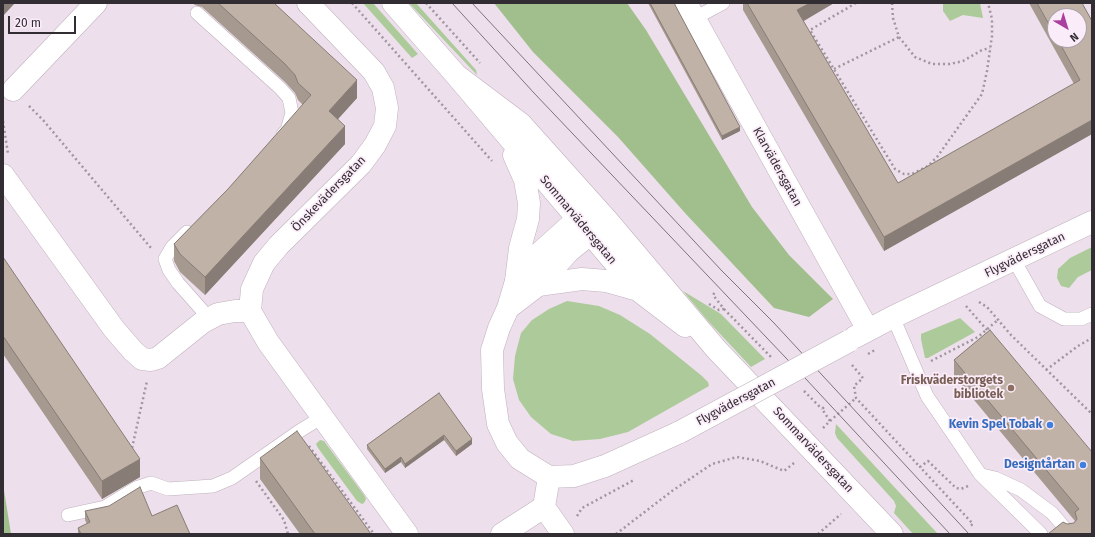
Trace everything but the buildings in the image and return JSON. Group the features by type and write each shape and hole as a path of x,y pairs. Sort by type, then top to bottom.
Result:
{"street":[{"path":"8,87 96,3"},
{"name":"Önskevädersgatan","path":"250,311 252,289 264,263 279,245 361,164 375,145 385,126 387,108 383,88 374,72 308,3"},
{"name":"Sommarvädersgatan","path":"393,3 638,290 716,349"},
{"name":"Klarvädersgatan","path":"691,11 868,330"},
{"name":"Sommarvädersgatan","path":"456,75 521,124 600,213 716,349 892,534"},
{"path":"503,132 525,180 529,203 528,219 520,248 516,280 508,308 499,328 492,350 492,390 498,424 506,443 520,459 549,477 544,507 561,531"},
{"path":"6,167 114,329 133,352 142,359 151,360 158,358 210,318 218,314 235,311 250,311 268,342 407,534"},
{"path":"516,280 532,260 583,227 600,213"},
{"name":"Flygvädersgatan","path":"549,477 574,476 605,466 680,432 893,317 1092,222"},
{"path":"508,308 538,285 569,251 583,227"},
{"path":"538,285 582,278 638,290"},
{"path":"502,534 544,507"}],"lane":[{"path":"691,11 723,3"},
{"path":"197,13 280,88 289,98 292,113 287,130 272,146"},
{"path":"197,222 172,247 165,259 169,270 178,283 210,318"},
{"path":"1014,260 1040,306 1064,319 1081,318 1092,314"},
{"path":"893,317 927,396 980,474 1041,534"},
{"path":"68,516 105,507 136,488 151,484 168,489 212,486 232,478 322,417"},
{"path":"980,474 995,478 1021,490 1052,513 1069,533"}],"path":[{"path":"856,3 810,30 895,169 904,174 912,174 928,166 937,157 982,94 990,48 992,19 988,3"},
{"path":"892,3 893,18 899,37 915,57 932,64 950,64 963,61 982,50 990,48"},
{"path":"834,69 899,37"},
{"path":"8,87 43,120 154,252 165,259"},
{"path":"3,121 6,167"},
{"path":"966,306 987,330"},
{"path":"926,364 978,337 999,319 1011,335 1092,414"},
{"path":"1046,370 1078,346 1092,338"},
{"path":"133,452 131,447 151,360"},
{"path":"855,368 863,378 854,386 856,398 864,411 920,467 973,524 970,526"},
{"path":"830,421 856,398"},
{"path":"298,432 374,534"},
{"path":"616,534 672,491 712,464 737,457 760,461 784,471 794,463"},
{"path":"920,467 928,461 956,488 961,489 974,482 980,474"},
{"path":"561,531 575,519 582,508 638,477"},
{"path":"263,491 284,520 288,534"},
{"path":"818,534 842,514"}],"green space":[{"path":"363,3 373,3 418,54 412,58"},
{"path":"409,3 416,3 476,70 477,75"},
{"path":"494,3 627,3 646,30 752,207 789,255 833,299 809,317 774,308 685,213 618,137 533,52"},
{"path":"943,3 980,3 983,18 963,15 950,21 943,11"},
{"path":"1092,247 1092,270 1078,277 1069,288 1061,286 1057,278 1058,269 1070,258"},
{"path":"683,291 721,314 765,359 751,367 708,321"},
{"path":"567,301 599,306 620,315 650,334 702,376 708,382 709,386 628,432 600,439 573,441 551,434 531,417 519,400 513,379 515,356 521,333 532,320 549,309"},
{"path":"960,318 975,332 928,358 925,358 921,334"},
{"path":"836,424 938,534 913,534 894,513 896,506 894,501 837,438 835,433"},
{"path":"320,440 324,441 364,495 366,499 364,503 362,504 357,501 318,448 316,444"},
{"path":"3,484 11,534 3,534"}],"tram line":[{"path":"452,3 534,93 805,378 950,534"},
{"path":"472,3 722,271 774,323 969,534"}],"place":[{"name":"Friskväderstorgets bibliotek","path":"1011,388"},
{"name":"Kevin Spel Tobak","path":"1050,425"},
{"name":"Designtårtan","path":"1083,465"}]}
